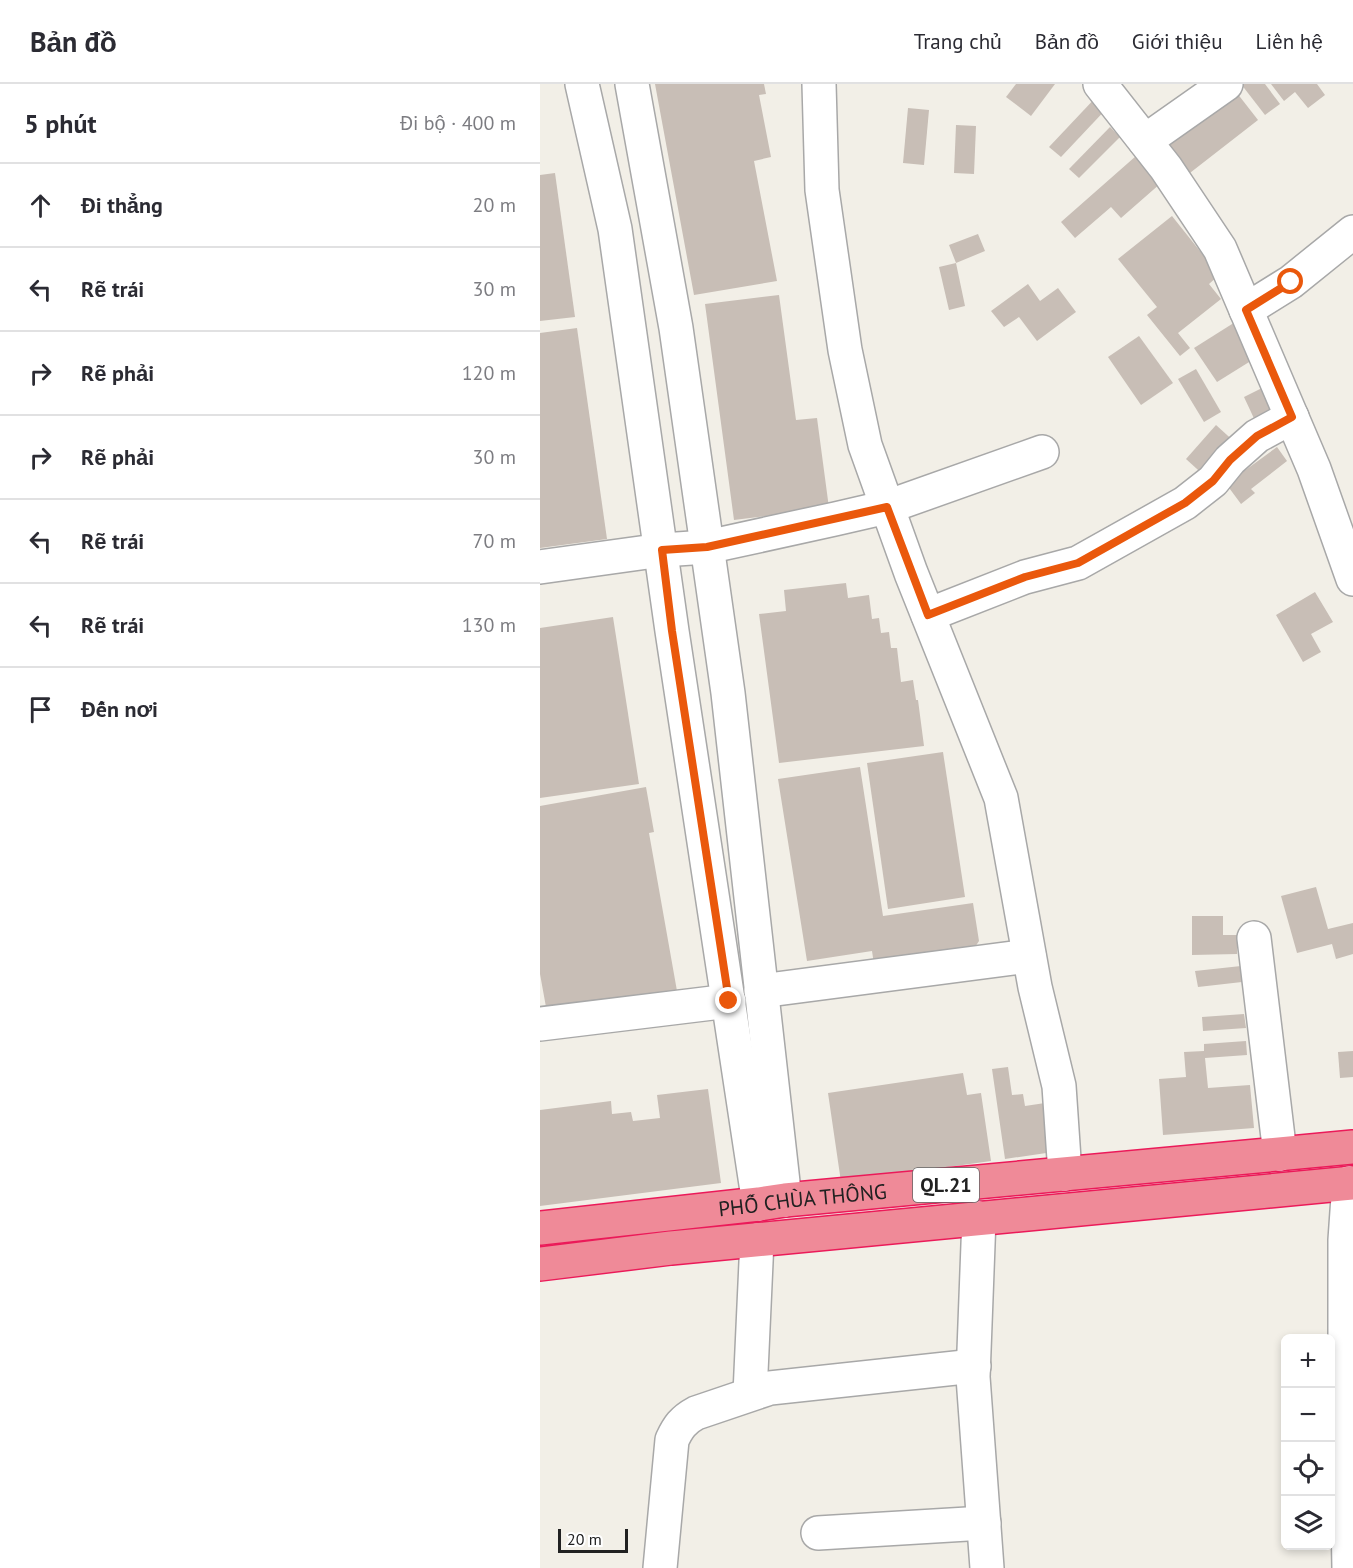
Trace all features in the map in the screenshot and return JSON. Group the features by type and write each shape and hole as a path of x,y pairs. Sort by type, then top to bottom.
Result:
{"highway":[{"name":"PHỐ CHÙA THÔNG","path":"540,1228 772,1202 1353,1148"},
{"path":"1146,1167 1151,1202"},
{"name":"PHỐ CHÙA THÔNG","path":"540,1263 1351,1183"}],"street":[{"path":"582,84 615,229 672,631 729,1001 772,1202"},
{"path":"632,84 676,328 728,693 761,991 772,1202"},
{"path":"797,84 806,205 820,318 881,508 928,615 1001,798 1035,987 1059,1086 1065,1174"},
{"path":"819,84 822,190 845,350 881,508"},
{"path":"1100,84 1166,168 1220,249 1314,469 1351,569"},
{"path":"1145,141 1226,84"},
{"path":"1246,310 1291,282 1353,232"},
{"path":"928,615 1025,577 1078,563 1185,503 1213,481 1230,460 1257,436 1292,417"},
{"path":"540,567 662,550 707,547 881,508 1041,452"},
{"path":"1254,938 1280,1154"},
{"path":"761,991 1029,956"},
{"path":"540,1024 729,1001"},
{"path":"1349,1568 1345,1240 1351,1183"},
{"path":"979,1218 974,1366 987,1568"},
{"path":"750,1394 757,1240"},
{"path":"660,1568 672,1440 677,1428 685,1418 770,1388 974,1366"},
{"path":"818,1533 984,1523"}],"building":[{"path":"655,84 764,84 766,94 759,95 771,157 754,161 777,281 694,295"},
{"path":"1016,84 1055,84 1031,116 1006,97"},
{"path":"1241,84 1265,84 1280,104 1265,115"},
{"path":"1271,84 1317,84 1325,95 1308,108 1295,92 1284,101"},
{"path":"1233,88 1258,120 1186,176 1161,143"},
{"path":"1099,94 1110,105 1061,157 1049,147"},
{"path":"908,108 929,110 924,165 903,163"},
{"path":"956,125 976,126 974,174 954,173"},
{"path":"1110,127 1120,137 1079,178 1069,169"},
{"path":"1136,156 1161,183 1121,218 1111,207 1075,238 1061,222"},
{"path":"555,173 575,317 540,321 540,175"},
{"path":"1172,216 1219,275 1209,284 1221,299 1178,333 1190,348 1180,356 1147,315 1157,307 1118,259"},
{"path":"978,234 985,251 956,263 949,245"},
{"path":"956,263 965,306 949,310 939,267"},
{"path":"1028,284 1040,301 1058,288 1076,312 1037,341 1019,317 1004,327 991,311"},
{"path":"779,295 796,420 817,418 829,508 734,520 705,304"},
{"path":"1240,319 1262,354 1217,382 1194,348"},
{"path":"577,328 607,539 540,548 540,333"},
{"path":"1139,336 1173,383 1141,405 1108,357"},
{"path":"1196,369 1221,412 1204,422 1178,379"},
{"path":"1268,385 1282,415 1258,427 1244,397"},
{"path":"1216,425 1238,445 1208,479 1186,459"},
{"path":"1277,447 1287,461 1251,489 1255,493 1241,504 1221,477 1234,467 1240,474"},
{"path":"846,583 848,598 869,595 872,619 879,618 881,633 889,632 891,648 897,648 901,682 913,680 924,746 779,763 759,614 786,611 784,590"},
{"path":"1315,592 1333,622 1311,634 1321,652 1303,662 1276,615"},
{"path":"613,617 639,784 540,798 540,628"},
{"path":"943,752 965,897 888,909 867,763"},
{"path":"860,767 883,916 973,903 979,941 971,953 875,971 872,951 807,961 778,779"},
{"path":"646,787 654,832 649,833 677,991 548,1018 540,974 540,806"},
{"path":"1316,887 1328,929 1353,923 1353,954 1336,959 1332,944 1297,953 1281,896"},
{"path":"1192,916 1223,916 1223,935 1237,935 1237,954 1192,955"},
{"path":"1241,966 1242,982 1198,987 1195,971"},
{"path":"1244,1014 1246,1028 1203,1031 1202,1017"},
{"path":"1246,1041 1247,1055 1205,1058 1208,1088 1250,1085 1254,1128 1163,1135 1159,1079 1186,1077 1184,1052 1204,1051 1204,1044"},
{"path":"1353,1051 1353,1077 1340,1078 1338,1052"},
{"path":"1008,1067 1012,1095 1023,1094 1025,1106 1045,1103 1053,1152 1005,1159 992,1069"},
{"path":"963,1073 967,1095 981,1093 991,1161 841,1182 828,1093"},
{"path":"708,1089 721,1183 540,1206 540,1110 611,1101 612,1114 631,1112 633,1121 660,1118 657,1095"}],"route":[{"path":"729,1001 672,631 662,550 707,547 887,507 928,615 1025,577 1078,563 1185,503 1213,481 1230,460 1257,436 1292,417 1246,310 1291,282"}]}
